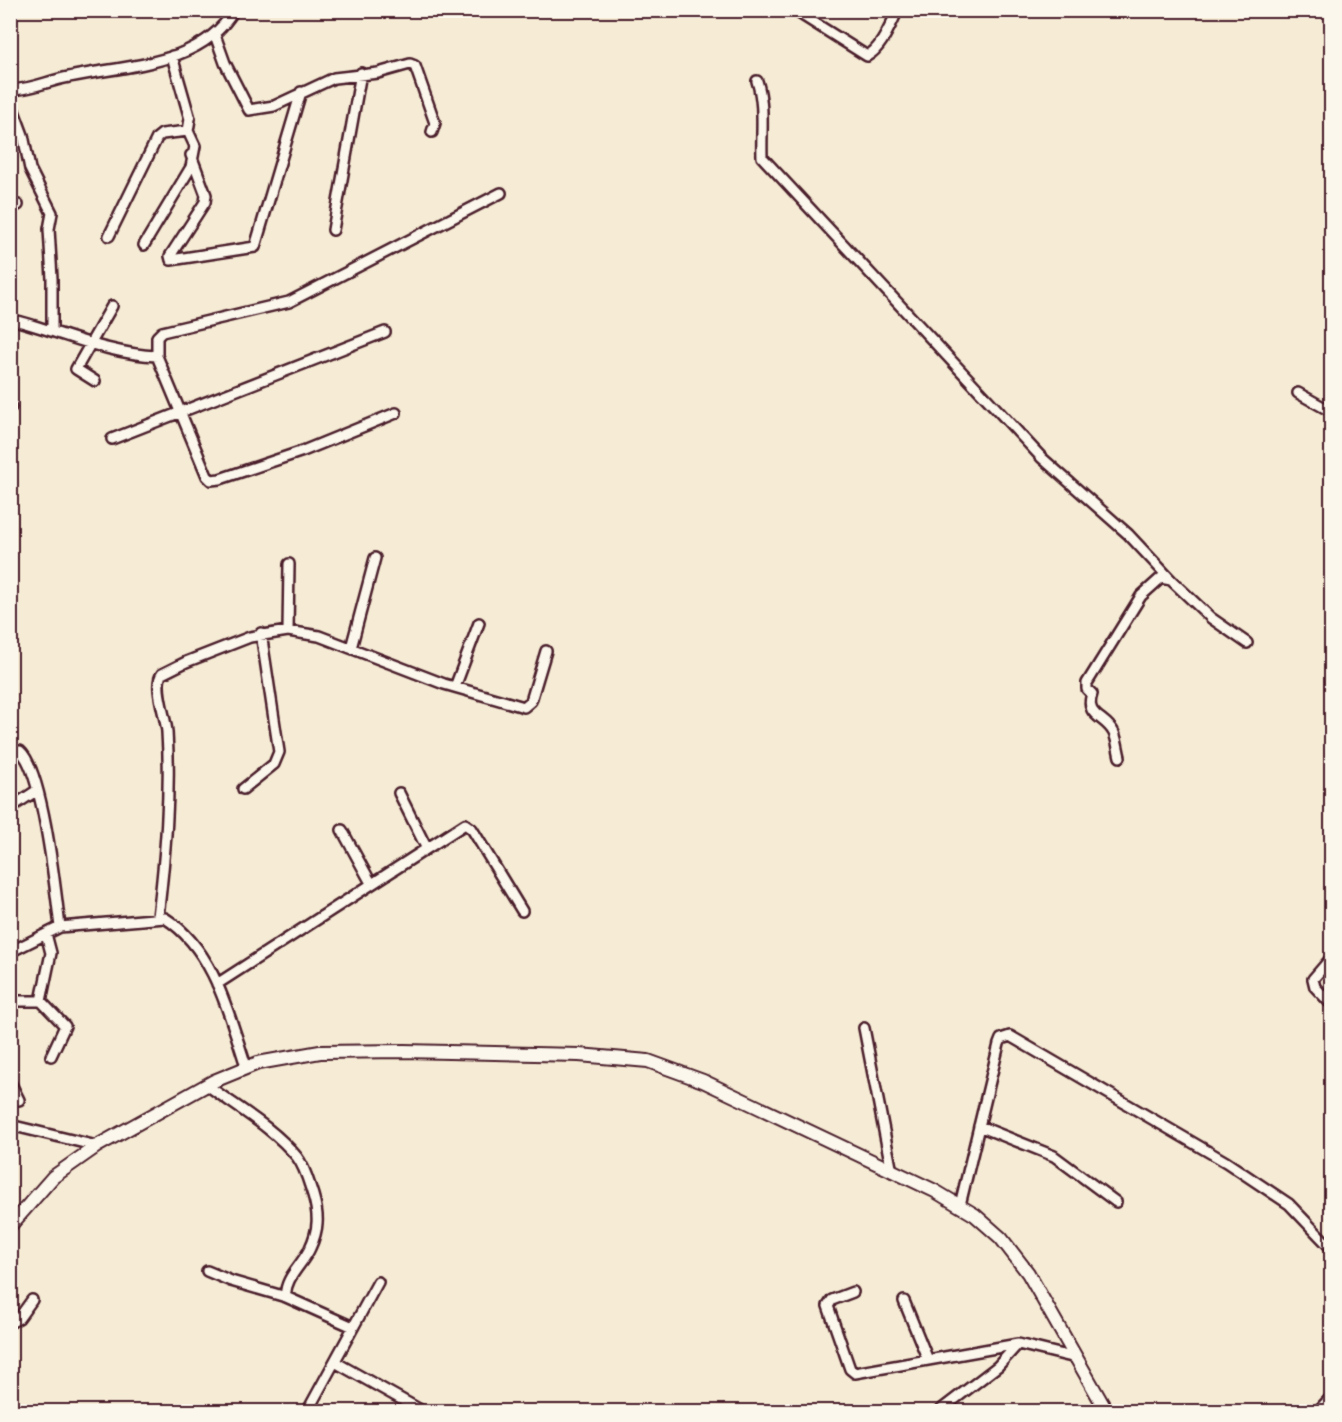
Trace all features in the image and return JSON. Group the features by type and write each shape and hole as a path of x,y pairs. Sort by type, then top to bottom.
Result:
{"street":[{"path":"10,90 30,89 66,77 172,56 215,35 234,10"},
{"path":"794,10 867,56 873,53 898,10"},
{"path":"215,35 225,63 249,110 274,106 330,79 361,73 378,73 414,65 435,123 432,132"},
{"path":"144,245 190,166 195,146 188,131 190,119 172,56"},
{"path":"333,230 361,73"},
{"path":"757,81 763,99 760,125 762,157 1042,458 1128,534 1211,618 1247,643"},
{"path":"191,155 206,195 204,202 170,255 171,260 255,248 301,92"},
{"path":"10,100 23,135 30,169 52,213 49,228 52,329"},
{"path":"109,236 157,138 162,134 188,131"},
{"path":"396,413 303,451 216,480 207,476 180,412 157,356 157,337 162,332 289,302 501,193"},
{"path":"95,381 76,369 112,306"},
{"path":"10,319 52,329 128,354 157,356"},
{"path":"112,439 385,332"},
{"path":"1298,393 1332,412"},
{"path":"351,648 375,558"},
{"path":"288,631 289,564"},
{"path":"1120,757 1113,731 1091,710 1089,703 1092,694 1087,689 1088,683 1141,596 1161,578 1171,580"},
{"path":"455,687 479,623"},
{"path":"158,917 168,806 167,734 159,689 160,677 186,662 261,633 288,631 319,636 455,687 526,706 531,701 546,651"},
{"path":"243,789 274,764 279,752 261,633"},
{"path":"10,751 20,751 26,756 36,790 55,876 60,927"},
{"path":"10,808 36,790"},
{"path":"399,793 426,847"},
{"path":"217,984 463,824 467,824 522,911"},
{"path":"342,830 371,884"},
{"path":"10,952 60,927 158,917 173,923 201,956 217,984 246,1066"},
{"path":"41,1001 51,953 46,934"},
{"path":"1332,957 1313,979 1315,987 1332,1005"},
{"path":"10,1001 41,1001 65,1026 51,1056"},
{"path":"864,1028 892,1172"},
{"path":"960,1205 999,1044 1005,1036 1014,1037 1226,1162 1289,1204 1332,1249"},
{"path":"10,1226 53,1177 98,1146 207,1085 246,1066 285,1056 320,1052 405,1051 628,1058 666,1066 686,1074 960,1205 988,1226 1013,1252 1028,1273 1107,1412"},
{"path":"10,1082 19,1100"},
{"path":"207,1085 281,1140 298,1158 309,1183 319,1220 318,1227 309,1252 290,1280 286,1297"},
{"path":"10,1125 98,1146"},
{"path":"979,1126 1054,1156 1116,1202"},
{"path":"207,1270 231,1281 286,1297 353,1327"},
{"path":"307,1412 378,1282"},
{"path":"853,1292 828,1304 850,1369 860,1373 1018,1344 1076,1358"},
{"path":"10,1323 19,1318 32,1300"},
{"path":"904,1301 928,1360"},
{"path":"938,1412 998,1366 1018,1344"},
{"path":"334,1362 424,1412"},
{"path":"1317,1412 1332,1396"}]}
